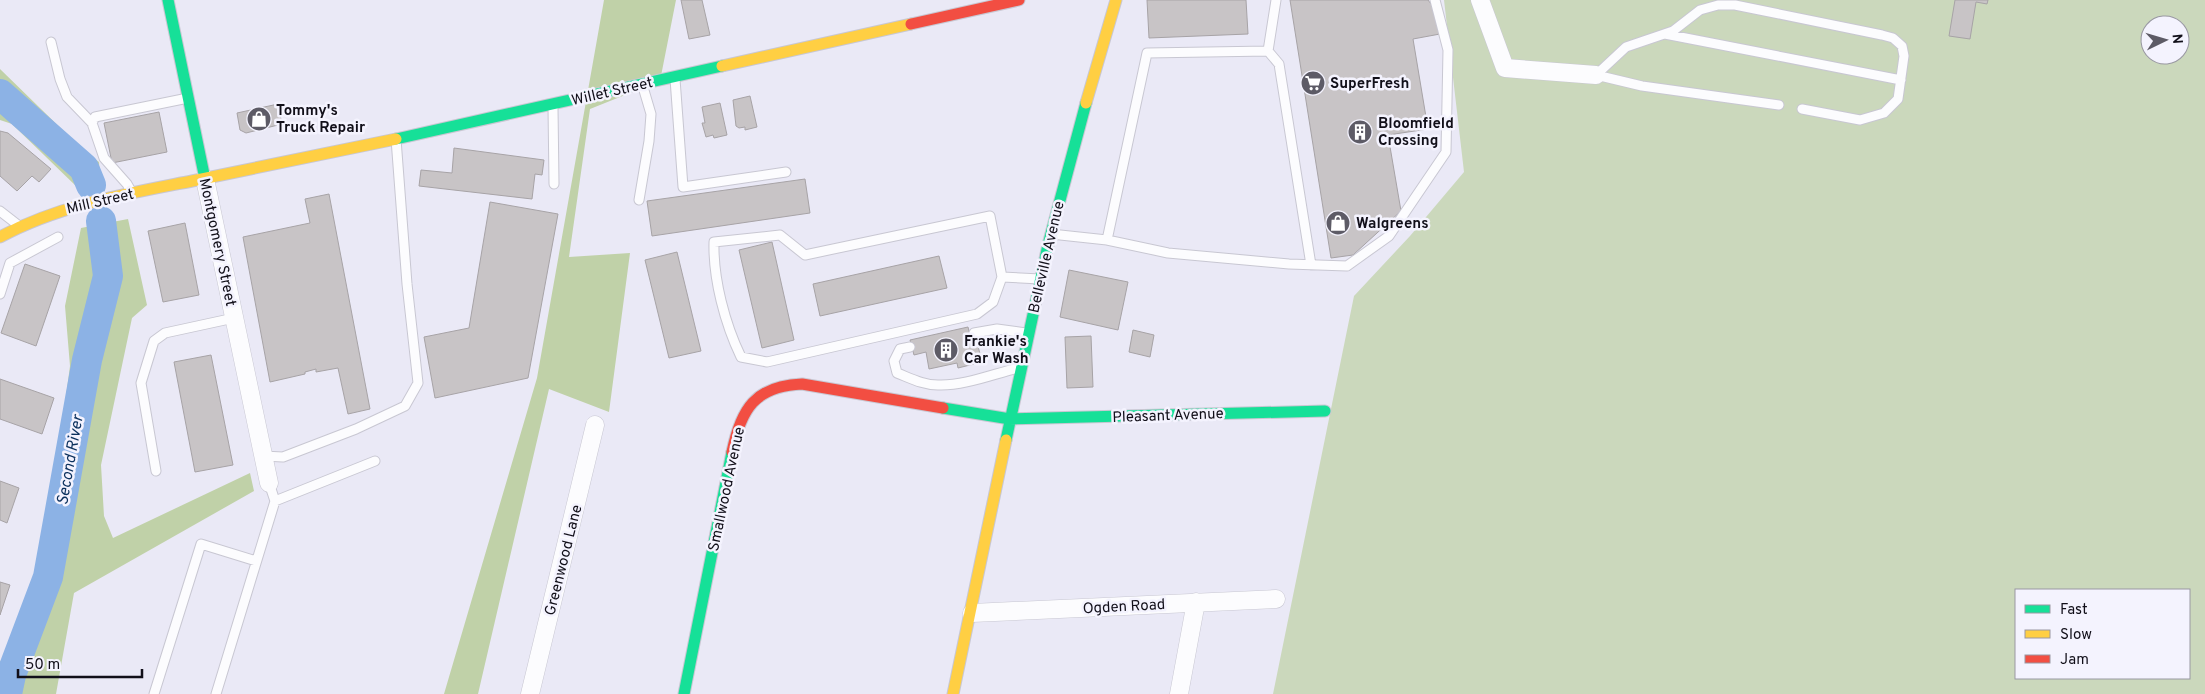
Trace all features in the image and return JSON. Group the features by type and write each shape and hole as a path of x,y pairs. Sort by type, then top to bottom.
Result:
{"street":[{"name":"Montgomery Street","path":"168,0 269,483"},
{"name":"Willet Street","path":"205,179 396,139 1019,0"},
{"name":"Belleville Avenue","path":"953,694 972,613 1040,279 1069,158 1116,0"},
{"path":"1480,0 1505,68 1596,75"},
{"name":"Mill Street","path":"0,237 60,210 117,196 205,179"},
{"name":"Smallwood Avenue","path":"684,694 737,428 744,411 756,398 769,388 785,384 802,384 1010,420"},
{"name":"Pleasant Avenue","path":"1010,420 1326,411"},
{"name":"Greenwood Lane","path":"530,694 595,425"},
{"name":"Ogden Road","path":"972,613 1276,599"},
{"path":"1179,694 1196,602"}],"lane":[{"path":"1276,0 1268,51 1279,64 1311,265"},
{"path":"1051,234 1107,240 1168,253 1311,265 1347,266 1389,236 1446,152 1448,50 1435,0"},
{"path":"1596,75 1626,47 1664,34 1686,22 1700,10 1718,5 1744,7 1893,38 1902,46 1904,56 1898,99 1884,113 1871,118 1851,119 1802,110"},
{"path":"1664,34 1901,80"},
{"path":"51,42 60,79 67,97 92,123 104,158 127,184 132,194"},
{"path":"1107,240 1147,53 1268,51"},
{"path":"1596,75 1642,86 1779,105"},
{"path":"675,77 683,187 786,172"},
{"path":"638,200 649,141 651,114 643,84"},
{"path":"92,123 95,117 188,98"},
{"path":"553,104 554,184"},
{"path":"263,456 283,457 356,429 405,406 418,383 407,284 396,139"},
{"path":"0,211 20,227"},
{"path":"990,216 1002,277 993,302 978,314 767,362 740,357 729,333 713,258 714,242 780,235 805,254 990,216"},
{"path":"0,294 10,263 58,237"},
{"path":"1002,277 1040,279"},
{"path":"156,471 140,383 154,341 165,333 234,318"},
{"path":"974,333 997,329 1028,333"},
{"path":"910,347 900,348 894,361 897,373 923,383 938,386 1021,367"},
{"path":"275,501 375,461"},
{"path":"216,694 275,501 269,483"},
{"path":"154,694 201,544 256,561"}],"green space":[{"path":"604,0 676,0 660,81 590,109 569,257 630,253 609,412 549,389 478,694 444,694 537,378"},
{"path":"1444,0 2205,0 2205,694 1273,694 1354,296 1410,236 1464,172"},
{"path":"0,69 81,148 99,162 100,181 78,188 12,124 0,120"},
{"path":"128,219 147,305 132,318 101,465 104,516 113,538 250,473 254,491 74,593 56,694 0,694 0,662 13,642 40,557 54,486 70,366 65,306 81,228"}],"building":[{"path":"681,0 702,0 710,35 689,39"},
{"path":"1147,0 1246,0 1248,34 1149,38"},
{"name":"Bloomfield Crossing","path":"1290,0 1428,0 1435,9 1440,34 1413,39 1428,129 1388,135 1401,211 1353,255 1331,258"},
{"path":"1955,0 1988,0 1987,4 1976,2 1970,39 1949,36"},
{"path":"750,96 757,127 745,130 745,127 739,128 736,126 733,100"},
{"path":"720,103 727,135 714,138 713,135 706,137 702,123 705,123 702,107"},
{"name":"Tommy's Truck Repair","path":"278,104 282,124 246,133 240,130 237,113"},
{"path":"159,112 167,152 112,163 104,123"},
{"path":"0,131 8,133 51,169 39,182 32,176 17,191 0,176"},
{"path":"454,148 544,160 542,175 535,174 532,199 419,186 421,170 452,173"},
{"path":"805,179 810,213 652,236 647,201"},
{"path":"329,194 370,409 348,414 338,368 316,372 316,369 305,372 305,374 270,382 243,237 310,223 305,199"},
{"path":"490,202 558,214 528,378 435,398 424,337 469,328"},
{"path":"185,223 199,295 163,302 148,231"},
{"path":"772,242 794,340 762,348 739,250"},
{"path":"677,252 701,351 669,358 645,260"},
{"path":"939,256 947,288 820,316 813,284"},
{"path":"25,264 60,276 36,346 1,333"},
{"path":"1069,270 1128,282 1118,330 1060,317"},
{"name":"Frankie's Car Wash","path":"968,327 973,347 978,346 982,362 958,368 957,363 929,369 926,352 914,355 910,340"},
{"path":"1133,330 1154,335 1150,357 1129,352"},
{"path":"1091,336 1093,387 1067,388 1065,337"},
{"path":"211,355 233,465 195,472 174,362"},
{"path":"0,379 54,398 42,434 0,419"},
{"path":"0,481 19,488 7,523 0,520"},
{"path":"0,582 10,585 0,615"}],"waterway":[{"name":"Second River","path":"0,94 84,168 91,185"},
{"name":"Second River","path":"7,694 11,675 48,577 87,360 108,276 101,221"}],"traffic: fast":[{"path":"168,0 205,179"},
{"path":"396,139 722,66"},
{"path":"1006,440 1048,245 1086,103"},
{"path":"943,408 1010,419 1325,411"},
{"path":"684,694 732,452"}],"traffic: slow":[{"path":"1086,103 1116,0"},
{"path":"722,66 911,24"},
{"path":"0,237 22,226 93,202 396,139"},
{"path":"953,694 1006,440"}],"traffic: jam":[{"path":"911,24 1019,0"},
{"path":"732,452 740,424 753,403 772,389 786,386 802,384 943,408"}],"place":[{"name":"SuperFresh","path":"1313,83"},
{"name":"Tommy's Truck Repair","path":"259,119"},
{"name":"Bloomfield Crossing","path":"1360,132"},
{"name":"Walgreens","path":"1338,223"},
{"name":"Frankie's Car Wash","path":"946,350"}]}
